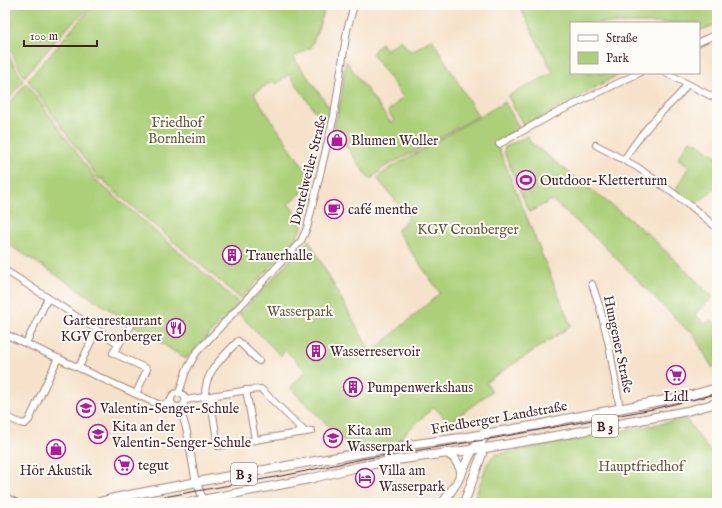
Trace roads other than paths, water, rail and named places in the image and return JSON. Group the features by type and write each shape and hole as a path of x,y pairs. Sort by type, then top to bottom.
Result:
{"main road":[{"name":"Friedberger Landstraße","path":"96,503 114,498 401,446 538,425 565,418 692,395 717,388"},
{"name":"Friedberger Landstraße","path":"481,445 492,446 688,411 717,403"},
{"path":"464,503 480,459 481,445 489,432"},
{"path":"473,436 481,445"},
{"path":"443,503 462,472 473,449 481,445"},
{"path":"480,459 492,446"},
{"name":"Friedberger Landstraße","path":"187,503 302,480 357,467 473,449"},
{"path":"446,453 456,460 462,472"},
{"path":"5,498 15,503"}],"street":[{"name":"Dortelweiler Straße","path":"179,393 186,370 196,353 301,241 305,232 334,116 347,30 354,5"},
{"path":"700,42 717,34"},
{"path":"499,144 546,118 637,74"},
{"path":"668,74 717,98"},
{"path":"624,160 638,139 682,92 687,84"},
{"path":"596,145 624,160 668,189 716,225"},
{"path":"5,270 118,344"},
{"name":"Hungener Straße","path":"592,284 600,308 609,345 620,409"},
{"path":"26,343 48,298"},
{"path":"132,324 118,344 114,353 147,369 136,394"},
{"path":"79,368 97,329"},
{"path":"5,334 160,405 170,402"},
{"path":"259,361 238,341 210,372 206,383 207,396 218,446 312,430"},
{"path":"5,416 25,424 29,420 58,358"},
{"path":"185,400 261,389 305,432"},
{"path":"246,390 255,439"},
{"path":"170,402 172,395 179,393 182,394 185,400"},
{"path":"180,407 183,405 185,400"},
{"path":"170,402 176,408 180,407"},
{"path":"180,407 194,471 203,499"}],"tram line":[{"path":"130,503 292,474 362,459 490,439 653,409 717,394"}],"place":[{"name":"Blumen Woller","path":"337,140"},
{"name":"Outdoor-Kletterturm","path":"526,180"},
{"name":"café menthe","path":"334,209"},
{"name":"Trauerhalle","path":"232,255"},
{"name":"Gartenrestaurant KGV Cronberger","path":"176,328"},
{"name":"Wasserreservoir","path":"316,351"},
{"name":"Lidl","path":"676,375"},
{"name":"Pumpenwerkshaus","path":"353,387"},
{"name":"Valentin-Senger-Schule","path":"86,408"},
{"name":"Kita an der Valentin-Senger-Schule","path":"98,434"},
{"name":"Kita am Wasserpark","path":"333,438"},
{"name":"Hör Akustik","path":"56,449"},
{"name":"tegut","path":"124,465"},
{"name":"Villa am Wasserpark","path":"365,478"}],"park label":[{"name":"Friedhof Bornheim","path":"177,130"},
{"name":"KGV Cronberger","path":"468,229"},
{"name":"Wasserpark","path":"300,311"},
{"name":"Hauptfriedhof","path":"641,466"}]}
